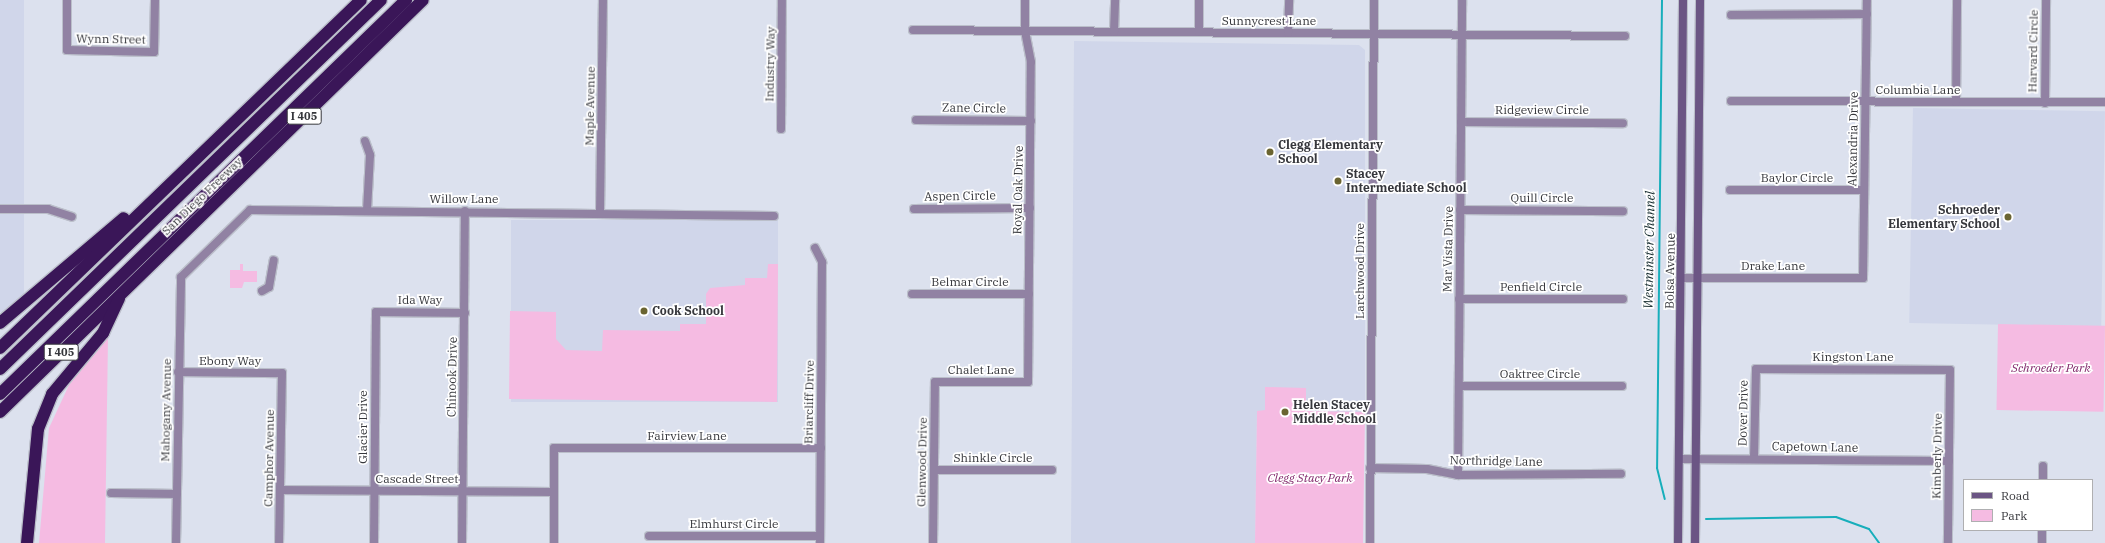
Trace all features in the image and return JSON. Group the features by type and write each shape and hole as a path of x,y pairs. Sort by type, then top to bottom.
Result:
{"highway":[{"path":"0,348 361,0"},
{"path":"0,369 381,0"},
{"path":"0,394 406,0"},
{"name":"San Diego Freeway","path":"0,412 122,291 423,0"},
{"path":"0,323 206,149"},
{"path":"27,543 38,429 52,394 103,333 122,291"}],"main road":[{"name":"Bolsa Avenue","path":"1678,543 1682,278 1683,0"},
{"path":"1695,543 1700,0"}],"street":[{"name":"Wynn Street","path":"67,0 67,50 154,52 155,0"},
{"name":"Maple Avenue","path":"600,212 602,0"},
{"name":"Industry Way","path":"781,129 782,0"},
{"name":"Royal Oak Drive","path":"1025,0 1025,31 1031,62 1028,382"},
{"path":"1114,0 1114,32"},
{"path":"1198,32 1199,0"},
{"path":"1288,33 1289,0"},
{"name":"Larchwood Drive","path":"1370,543 1374,0"},
{"name":"Mar Vista Drive","path":"1458,474 1462,0"},
{"name":"Alexandria Drive","path":"1863,278 1867,0"},
{"path":"1956,102 1957,0"},
{"name":"Harvard Circle","path":"2045,103 2046,0"},
{"path":"1731,14 1867,14"},
{"name":"Sunnycrest Lane","path":"913,30 1625,36"},
{"name":"Columbia Lane","path":"1731,101 2105,102"},
{"name":"Zane Circle","path":"916,120 1031,121"},
{"name":"Ridgeview Circle","path":"1461,122 1623,123"},
{"path":"365,141 370,155 367,211"},
{"name":"Baylor Circle","path":"1730,190 1864,190"},
{"name":"Aspen Circle","path":"914,209 1030,208"},
{"path":"0,209 48,209 72,217"},
{"name":"Willow Lane","path":"181,278 250,210 600,212 774,216"},
{"name":"Quill Circle","path":"1460,210 1623,211"},
{"name":"Chinook Drive","path":"462,543 465,211"},
{"name":"Briarcliff Drive","path":"815,248 822,262 820,540"},
{"path":"262,291 269,287 274,260"},
{"name":"Mahogany Avenue","path":"176,543 178,372 181,278"},
{"name":"Drake Lane","path":"1682,278 1863,278"},
{"name":"Belmar Circle","path":"912,294 1029,294"},
{"name":"Penfield Circle","path":"1459,299 1623,299"},
{"name":"Ida Way","path":"376,312 465,313"},
{"name":"Glacier Drive","path":"374,543 376,312"},
{"name":"Kingston Lane","path":"1756,369 1950,370"},
{"name":"Dover Drive","path":"1754,458 1756,369"},
{"name":"Kimberly Drive","path":"1948,543 1950,370"},
{"name":"Ebony Way","path":"178,372 282,373"},
{"name":"Camphor Avenue","path":"279,543 282,373"},
{"name":"Chalet Lane","path":"935,382 1028,382"},
{"name":"Glenwood Drive","path":"932,543 935,382"},
{"name":"Oaktree Circle","path":"1459,386 1622,386"},
{"name":"Fairview Lane","path":"554,492 554,448 820,448"},
{"name":"Capetown Lane","path":"1680,459 1754,458 1949,461"},
{"path":"2043,466 2043,479"},
{"name":"Northridge Lane","path":"1370,468 1427,469 1458,474 1621,474"},
{"name":"Shinkle Circle","path":"934,470 1052,470"},
{"name":"Cascade Street","path":"280,490 554,492"},
{"path":"554,492 554,543"},
{"path":"111,493 177,494"},
{"path":"2042,531 2042,543"},
{"name":"Elmhurst Circle","path":"649,536 820,540"}],"shaded area":[{"path":"0,0 24,0 24,312 0,312"},
{"path":"1074,41 1359,45 1365,50 1365,412 1257,411 1255,543 1071,543"},
{"name":"Schroeder Elementary School","path":"1913,108 2105,111 2101,326 1909,323"},
{"name":"Cook School","path":"511,220 778,220 778,402 511,402"}],"green space":[{"path":"240,264 243,264 243,271 257,271 257,282 244,282 242,288 230,288 230,270 240,270"},
{"path":"768,264 778,264 777,402 509,399 510,311 556,312 556,339 566,350 602,351 603,330 680,331 680,324 706,324 706,294 710,288 745,285 745,278 767,278"},
{"name":"Schroeder Park","path":"1998,324 2105,326 2103,412 1996,410"},
{"path":"108,338 105,543 39,543 49,428 69,385"},
{"name":"Clegg Stacy Park","path":"1265,387 1306,388 1306,411 1365,412 1363,543 1255,543 1257,411 1265,410"}],"waterway":[{"name":"Westminster Channel","path":"1662,0 1657,468 1665,499"},
{"name":"Westminster Channel","path":"1706,519 1836,517 1869,529 1879,543"}],"place":[{"name":"Clegg Elementary School","path":"1270,152"},
{"name":"Stacey Intermediate School","path":"1338,181"},
{"name":"Schroeder Elementary School","path":"2008,217"},
{"name":"Cook School","path":"644,311"},
{"name":"Helen Stacey Middle School","path":"1285,412"}]}
